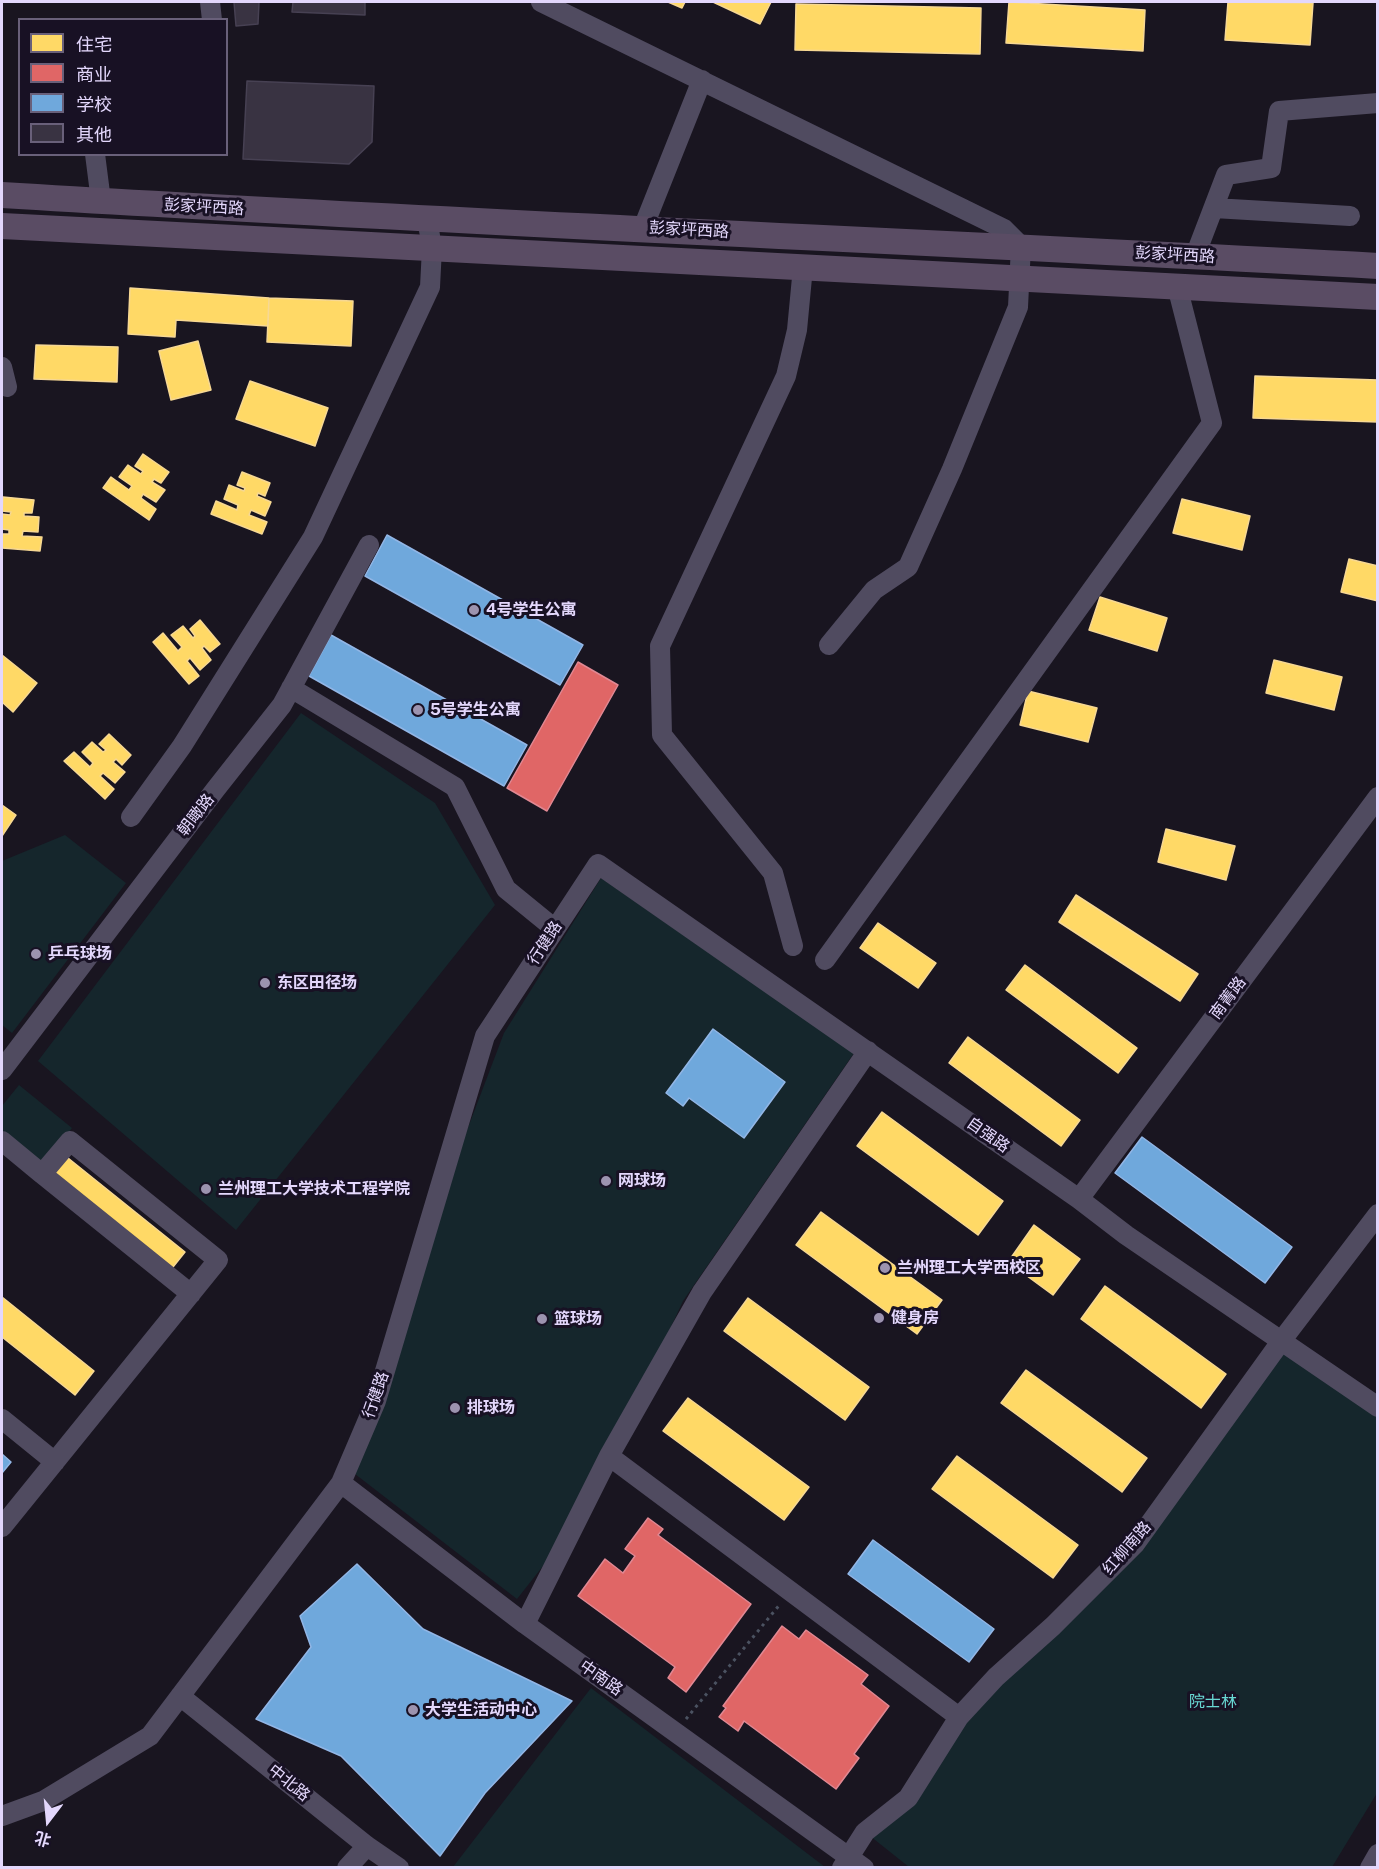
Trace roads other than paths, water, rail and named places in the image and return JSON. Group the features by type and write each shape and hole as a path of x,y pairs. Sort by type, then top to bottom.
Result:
{"main road":[{"name":"彭家坪西路","path":"2,195 1377,266"},
{"name":"彭家坪西路","path":"2,226 1377,297"}],"street":[{"path":"210,2 212,18"},
{"path":"541,2 1004,229 1021,246 1018,307 952,469 908,567 874,590 829,645"},
{"path":"643,228 702,80"},
{"path":"1195,256 1226,175 1270,168 1279,111 1377,103"},
{"path":"95,156 101,201"},
{"path":"1214,208 1350,216"},
{"path":"131,817 182,746 312,537 430,287 432,248 427,218"},
{"path":"793,946 772,873 662,735 660,646 786,376 797,330 803,267"},
{"path":"825,960 1212,423 1178,286"},
{"path":"2,367 7,387"},
{"name":"朝瞰路","path":"2,1070 165,854 282,705 369,545"},
{"path":"291,688 455,787 506,889 555,929"},
{"name":"南菁路","path":"1079,1199 1377,797"},
{"name":"行健路","path":"2,1816 43,1801 150,1736 341,1484 376,1401 485,1036 598,864"},
{"name":"自强路","path":"598,864 1079,1199 1126,1235 1377,1407"},
{"path":"525,1624 609,1456 702,1292 868,1051"},
{"path":"2,1141 191,1294"},
{"path":"2,1527 218,1260 70,1141 42,1174"},
{"name":"红柳南路","path":"852,1864 865,1832 908,1798 959,1717 996,1677 1053,1626 1135,1544 1282,1340 1377,1214"},
{"path":"2,1419 55,1462"},
{"path":"609,1456 792,1590 959,1717"},
{"name":"中南路","path":"341,1484 525,1624 676,1731 852,1864"},
{"name":"中北路","path":"180,1696 367,1846 399,1868"},
{"path":"346,1868 367,1846"},
{"path":"1370,1868 1377,1854"}],"place":[{"name":"4号学生公寓","path":"474,610"},
{"name":"5号学生公寓","path":"418,710"},
{"name":"乒乓球场","path":"36,954"},
{"name":"东区田径场","path":"265,983"},
{"name":"网球场","path":"606,1181"},
{"name":"兰州理工大学技术工程学院","path":"206,1189"},
{"name":"兰州理工大学西校区","path":"885,1268"},
{"name":"健身房","path":"879,1318"},
{"name":"篮球场","path":"542,1319"},
{"name":"排球场","path":"455,1408"},
{"name":"大学生活动中心","path":"413,1710"}],"park label":[{"name":"院士林","path":"1213,1702"}]}
